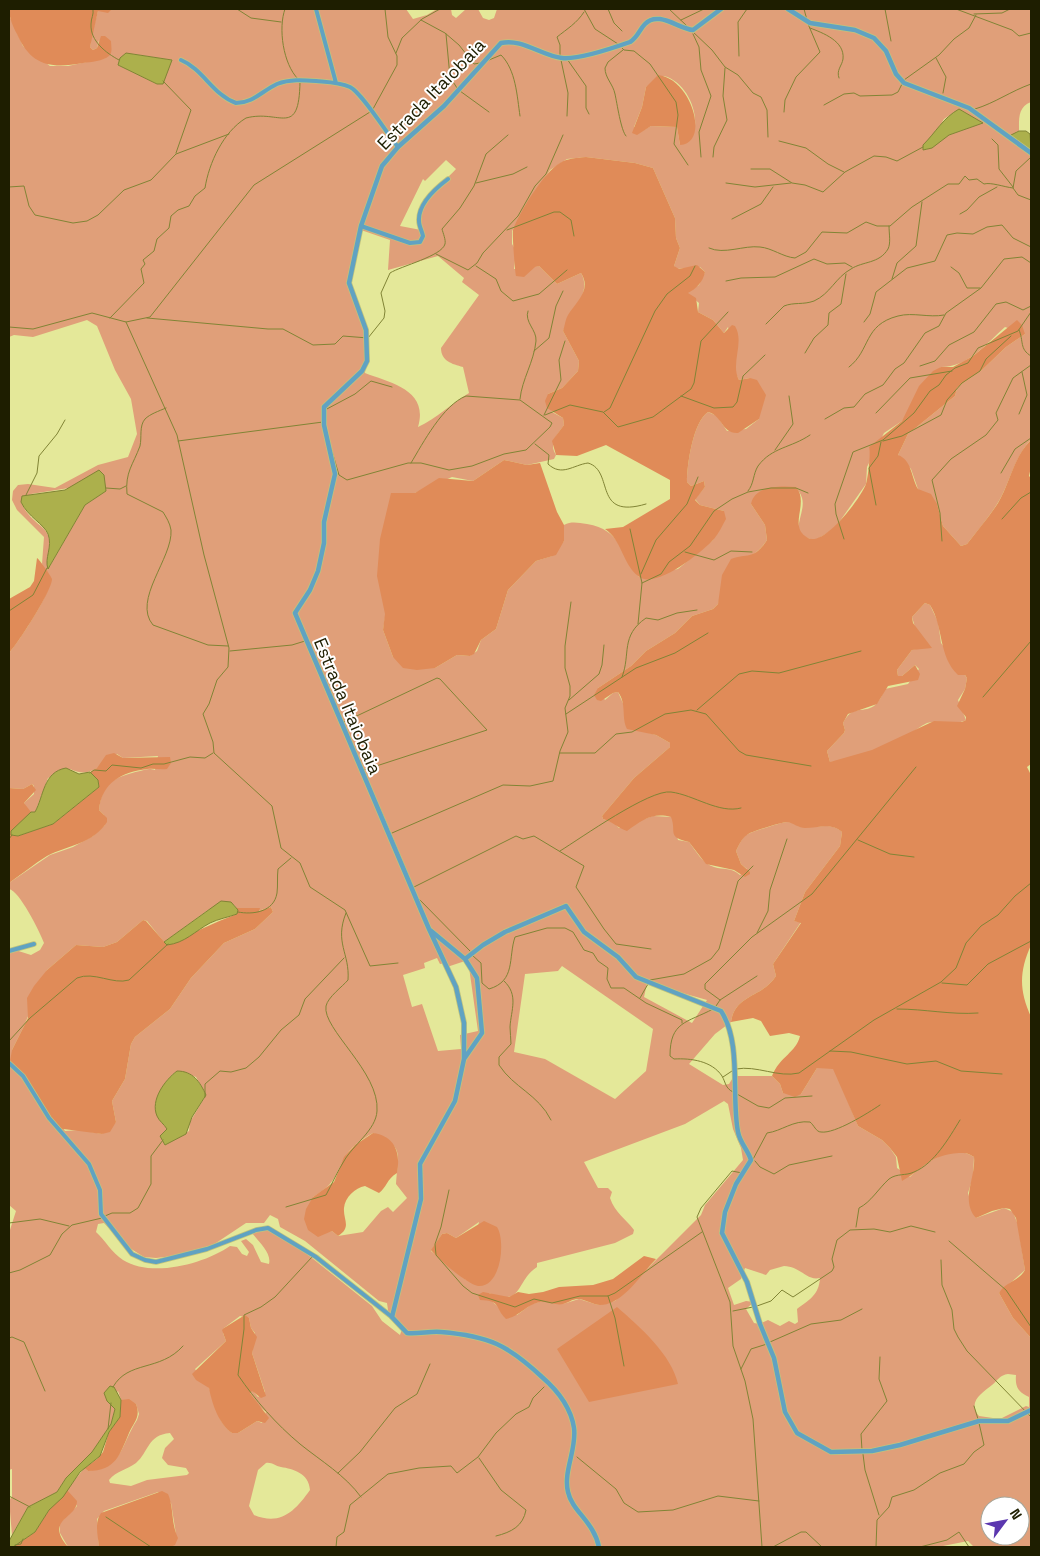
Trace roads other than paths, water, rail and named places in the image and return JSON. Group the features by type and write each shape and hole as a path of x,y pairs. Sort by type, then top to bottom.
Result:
{"street":[{"path":"316,9 336,83"},
{"name":"Estrada Itaiobaia","path":"392,1317 421,1199 420,1164 453,1107 464,1059 464,1023 460,997 429,930 295,616 296,610 310,590 323,554 324,522 334,479 324,425 324,407 362,371 367,361 366,330 349,286 361,226 382,166 398,147 444,106 501,43 510,42 560,58 568,58 630,42 637,37 645,24 652,19 663,20 693,30 721,9"},
{"path":"788,9 810,24 855,30 874,38 886,51 896,74 904,83 968,108 1031,152"},
{"path":"182,60 199,73 213,89 236,103 252,100 270,88 288,81 304,80 336,83 357,92 398,147"},
{"path":"361,226 410,243 420,242 423,236 419,222 422,209 434,190 448,179"},
{"path":"465,959 483,945 505,932 566,906 584,932 618,957 636,977 721,1010 726,1019 732,1047 738,1132 751,1160 736,1184 725,1212 722,1233 743,1272 762,1331 772,1353 785,1412 792,1427 802,1437 823,1449 838,1453 872,1451 908,1443 979,1420 1008,1421 1031,1410"},
{"path":"429,930 465,959 476,974 483,1024 480,1037 464,1059"},
{"path":"9,951 34,944"},
{"path":"9,1063 23,1076 48,1118 90,1164 100,1190 101,1214 132,1254 145,1260 156,1262 207,1249 256,1230 268,1228 316,1257 392,1317 407,1333 441,1332 484,1339 503,1345 520,1356 557,1391 569,1413 574,1433 568,1492 591,1526 598,1547"}],"waterway":[{"path":"93,9 91,24 93,36 104,50 119,60"},
{"path":"237,9 251,18 281,22"},
{"path":"285,9 282,26 283,46 289,64 298,79"},
{"path":"373,109 397,65 397,56 388,37 385,9"},
{"path":"396,53 402,38 422,19 440,9"},
{"path":"584,9 595,29 618,44"},
{"path":"608,9 614,23 622,31"},
{"path":"669,9 687,26"},
{"path":"681,20 704,9"},
{"path":"739,56 738,22 747,9"},
{"path":"804,9 807,20"},
{"path":"885,9 891,41"},
{"path":"956,9 1012,30 1019,36 1031,33"},
{"path":"974,14 1002,13 1010,9"},
{"path":"560,56 560,45 557,37 575,23 584,12"},
{"path":"904,80 939,55 954,39 969,28 976,15"},
{"path":"421,20 445,33 459,45 474,64 480,63"},
{"path":"784,112 785,100 796,77 820,52 808,24"},
{"path":"810,28 821,32 841,47 843,59 839,70 839,78"},
{"path":"692,31 712,50 725,67 738,75 753,93 761,97 767,110 768,137"},
{"path":"446,34 450,77 457,88"},
{"path":"693,34 699,47 701,70 711,96 699,132 701,157"},
{"path":"621,47 624,50 634,51 650,64 676,102 678,115 674,144 688,165"},
{"path":"623,50 608,62 605,68 606,75 614,90 621,123 626,136"},
{"path":"489,60 501,55 510,68 515,84 520,116"},
{"path":"936,58 946,77 943,93"},
{"path":"567,59 586,86 586,108 589,114"},
{"path":"561,60 568,93 567,116"},
{"path":"713,157 714,147 727,120 723,96 725,68"},
{"path":"163,81 191,110 176,153"},
{"path":"110,318 144,283 141,269 145,264 143,260 154,251 157,239 169,228 171,216 178,210 189,206 195,196 205,188 210,168 218,149 230,131 246,118 258,116 285,118 291,116 296,110 299,100 300,82"},
{"path":"824,105 844,94 854,93 860,96 892,95 898,92 902,84"},
{"path":"975,109 1031,84"},
{"path":"460,91 489,112"},
{"path":"9,327 33,329 92,313 126,322 150,317 254,185 370,112"},
{"path":"9,187 24,186 29,206 35,215 73,223 87,221 98,215 124,190 151,180 176,154 229,134"},
{"path":"147,318 283,329 313,345 335,344 343,336 368,338 384,318 385,311 381,293 390,273 429,257 442,248 445,244 442,229 460,208 474,186 486,154 508,135"},
{"path":"436,254 468,270 477,263 483,253 518,216 535,186 546,174 563,135"},
{"path":"992,139 998,145 999,169 1013,187"},
{"path":"779,141 806,148 828,164 844,172"},
{"path":"751,169 770,169 792,183 805,185 823,192 845,172 874,156 886,157 897,161 923,147"},
{"path":"1030,158 1016,171 1013,188 1018,195 1031,200"},
{"path":"476,183 513,174 527,167"},
{"path":"709,248 721,251 760,247 795,258 806,252 822,232 847,233 866,222 877,226 890,226 912,207 948,184 959,184 965,176 969,180 977,179 984,184 1013,188"},
{"path":"726,183 755,187 791,183"},
{"path":"732,219 761,204 773,187"},
{"path":"960,214 967,210 979,197 997,187"},
{"path":"892,279 897,263 916,246 922,202"},
{"path":"507,230 554,212 560,212 571,220 574,236"},
{"path":"864,322 870,314 876,292 907,268 935,261 947,235 957,233 973,234 987,227 1002,225 1013,238 1031,247"},
{"path":"766,324 784,306 806,303 820,298 846,272 856,266 876,260 884,254 889,247 889,226"},
{"path":"825,419 844,408 854,407 865,394 883,385 895,369 904,363 925,333 939,326 946,313 981,288 1004,259 1022,257 1031,263"},
{"path":"726,281 741,278 775,277 814,259 827,264 845,263 852,267"},
{"path":"476,266 496,279 501,291 513,301 539,294 567,270"},
{"path":"604,412 610,408 655,311 667,294 690,276 695,266"},
{"path":"951,267 959,273 967,288 980,288"},
{"path":"805,353 814,338 828,325 829,313 841,304 846,274"},
{"path":"534,351 549,338 556,306 563,291"},
{"path":"920,366 935,361 949,345 974,332 996,304 1006,302 1023,310 1031,306"},
{"path":"520,399 536,341 535,333 528,319 528,311"},
{"path":"545,415 570,405 603,412 618,427 653,417 691,389 694,383 701,341 728,312"},
{"path":"844,539 836,514 835,504 853,452 883,440 914,413 930,391 939,385 946,375 955,368 968,363 978,348 1018,331 1031,312"},
{"path":"849,367 861,353 873,332 887,320 904,315 944,315"},
{"path":"126,322 177,435 204,555 229,648 228,667 217,680 209,704 203,714 213,742 214,753 272,806 281,848 300,863 310,887 345,910 370,966 398,963"},
{"path":"1019,330 1023,348 1031,356"},
{"path":"883,441 902,436 941,415 947,400 962,383 980,371 986,359 1011,336"},
{"path":"544,415 561,380 559,360 565,341"},
{"path":"681,396 714,408 733,407 737,402 743,376 765,355"},
{"path":"942,541 940,513 932,480 951,459 986,435 998,420 996,413 1013,378 1031,365"},
{"path":"876,413 910,378 952,371"},
{"path":"1019,414 1027,395 1022,372"},
{"path":"325,410 355,394 371,381 392,387"},
{"path":"331,448 339,475 347,480 408,463 421,463 449,470 472,466 504,454 526,450 552,423 520,400 466,396 449,407 421,445 416,455 411,463"},
{"path":"775,450 793,424 789,396"},
{"path":"166,408 149,416 143,422 140,446 127,480 127,494 163,512 171,530 166,553 150,591 147,604 148,615 153,625 208,645 228,646"},
{"path":"26,495 37,473 39,456 57,434 65,420"},
{"path":"178,441 323,422"},
{"path":"748,491 756,469 763,460 776,451 810,435"},
{"path":"1001,473 1015,449 1031,438"},
{"path":"876,505 869,468 878,456 881,442"},
{"path":"535,444 549,455 548,464 558,470 588,463 596,468 601,475 611,500 618,505 629,507 646,504"},
{"path":"641,574 656,540 687,504 698,477"},
{"path":"106,488 120,489 126,486"},
{"path":"642,583 661,574 669,562 690,546 714,511 732,499 748,492 771,488 796,488 808,493"},
{"path":"1002,519 1021,498 1031,492"},
{"path":"630,529 642,583 638,624"},
{"path":"685,552 714,560 731,551 752,552"},
{"path":"9,611 33,595 47,568"},
{"path":"392,833 503,785 530,786 553,781 560,751 568,732 565,708 570,696 570,686 565,668 565,646 571,602"},
{"path":"622,677 625,669 629,639 638,625 646,618 658,620 677,613 697,610"},
{"path":"566,714 636,668 675,653 708,633"},
{"path":"230,651 292,645 305,641"},
{"path":"983,697 1031,641"},
{"path":"569,700 599,674 604,645"},
{"path":"697,710 739,674 752,671 779,673 861,651"},
{"path":"344,722 437,678 487,730 364,770"},
{"path":"560,753 595,753 616,734 632,732 665,714 691,710 706,714 739,751 746,755 811,766"},
{"path":"90,773 94,770 106,771 112,765 141,768 190,757 205,758 213,753"},
{"path":"720,1000 705,989 705,984 752,937 812,894 916,767"},
{"path":"560,851 632,806 661,793 671,792 680,794 724,808 741,808"},
{"path":"380,808 418,898 471,952"},
{"path":"9,839 12,835"},
{"path":"414,887 516,836 523,839 534,836 584,866 576,887 616,944 651,949"},
{"path":"757,933 768,911 770,890 787,839"},
{"path":"858,840 890,854 914,857"},
{"path":"238,912 262,911 272,904 277,893 278,869 291,858"},
{"path":"650,980 684,974 711,959 719,949 738,881 753,866"},
{"path":"736,1069 744,1068 783,1074 799,1073 874,1020 941,982 956,968 966,943 981,926 998,915 1015,896 1031,883"},
{"path":"286,1207 326,1195 344,1161 373,1125 376,1118 376,1096 370,1081 327,1016 327,1003 348,980 347,962 342,940 343,923 346,913"},
{"path":"473,956 481,963 482,983 489,989 498,985 507,975 515,937 547,928 565,928 573,932 584,950 593,953 598,961 608,968 607,979 611,988 624,988 646,1003 682,1020 682,1023"},
{"path":"942,983 967,985 988,964 1031,941"},
{"path":"9,1041 30,1018 77,978 90,976 117,981 129,980 168,944"},
{"path":"205,1097 205,1084 220,1071 231,1072 246,1068 259,1057 281,1030 299,1015 305,999 344,958"},
{"path":"716,1006 720,1000 757,976"},
{"path":"504,981 509,986 513,997 510,1027 511,1044 499,1057 499,1065 512,1080 540,1104 551,1120"},
{"path":"640,998 648,984"},
{"path":"713,1009 688,1021 677,1029 673,1036 670,1056 674,1059 687,1059 713,1067 722,1076 727,1087 733,1092"},
{"path":"897,1009 978,1013"},
{"path":"830,1051 851,1052 907,1064 936,1061 961,1071 1002,1074"},
{"path":"723,1077 732,1071"},
{"path":"737,1094 758,1106 769,1108 785,1098 812,1096"},
{"path":"751,1163 767,1133 804,1122 810,1122 819,1132 827,1132 851,1122 880,1105"},
{"path":"856,1227 859,1208 871,1199 889,1179 914,1172 928,1163 940,1150 960,1120"},
{"path":"105,1216 112,1213 130,1213 138,1208 151,1184 151,1156 163,1140"},
{"path":"755,1161 760,1167 774,1174 789,1165 832,1156"},
{"path":"742,1173 732,1171 701,1208 697,1217 730,1302 733,1346 745,1381 753,1419 762,1547"},
{"path":"449,1190 441,1227 435,1244 436,1255 463,1286 472,1293 515,1307 534,1299 552,1303 580,1296 608,1296 702,1232"},
{"path":"9,1273 20,1270 50,1255 62,1234 72,1225 102,1218"},
{"path":"9,1223 40,1219 69,1226"},
{"path":"757,1306 771,1301 782,1290 793,1297 832,1271 834,1267 832,1259 837,1240 850,1230 874,1229 890,1232 911,1226 935,1232"},
{"path":"949,1241 1006,1290 1031,1327"},
{"path":"312,1257 275,1297 261,1307 244,1315 238,1375 251,1394 274,1420 300,1444 340,1475 361,1497"},
{"path":"941,1260 942,1285 952,1310 954,1329 958,1337 967,1351 1031,1417"},
{"path":"608,1296 615,1318 624,1366"},
{"path":"733,1311 753,1307"},
{"path":"770,1342 811,1324 841,1320 862,1309"},
{"path":"9,1338 12,1337 24,1342 45,1391"},
{"path":"741,1369 751,1349 767,1344"},
{"path":"113,1387 127,1373 164,1360 183,1346"},
{"path":"862,1450 861,1434 887,1401 879,1379 880,1357"},
{"path":"338,1473 360,1452 395,1408 417,1394 430,1364"},
{"path":"336,1547 337,1537 344,1532 350,1505 388,1474 419,1468 451,1466 457,1473 478,1457 496,1433 516,1414 529,1407 533,1398 544,1387"},
{"path":"108,1429 111,1403"},
{"path":"974,1406 978,1419"},
{"path":"876,1547 877,1520 889,1507 892,1497 914,1490 940,1473 964,1464 974,1452 984,1445 979,1423"},
{"path":"863,1454 865,1470 879,1515"},
{"path":"577,1457 616,1489 624,1503 638,1512 673,1510 718,1496 759,1501"},
{"path":"479,1458 501,1490 526,1510 525,1516 516,1527 496,1536"},
{"path":"9,1496 30,1507"},
{"path":"106,1517 151,1547"},
{"path":"773,1547 801,1532 806,1532 822,1547"},
{"path":"920,1547 947,1540 959,1532 969,1547"},
{"path":"15,1545 21,1544 23,1539"}]}
